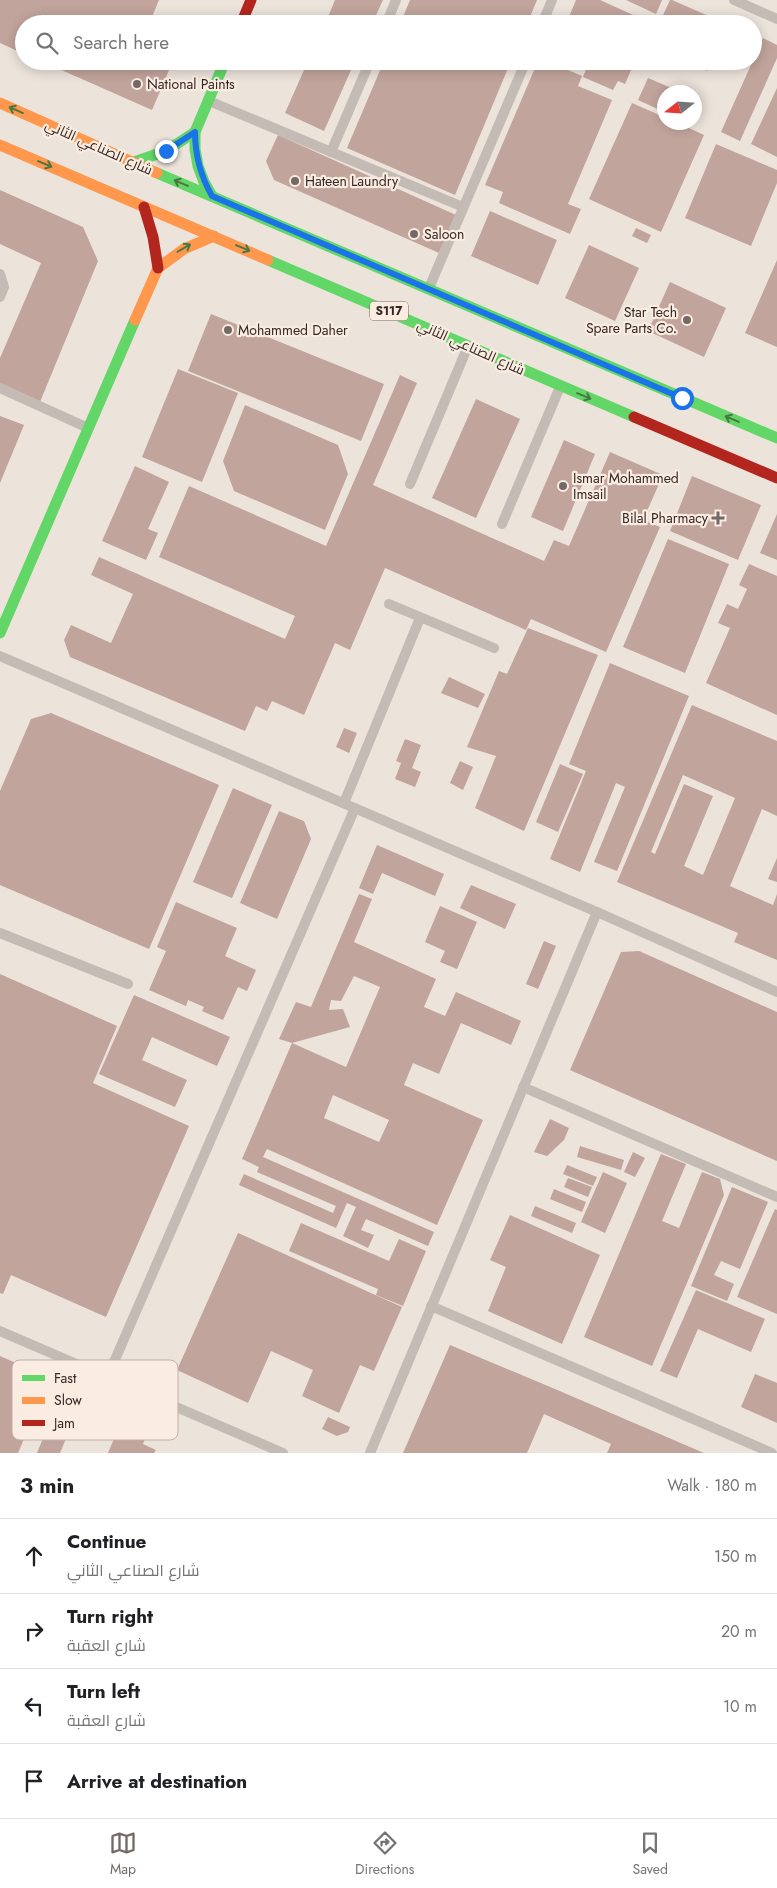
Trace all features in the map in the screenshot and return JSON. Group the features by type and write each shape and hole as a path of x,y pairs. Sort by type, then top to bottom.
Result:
{"main road":[{"path":"245,15 252,0"},
{"path":"212,196 198,166 195,132 221,70"},
{"name":"شارع الصناعي الثاني","path":"0,103 777,438"},
{"path":"134,162 166,151 195,132"},
{"name":"شارع الصناعي الثاني","path":"0,145 777,478"},
{"path":"144,207 154,237 158,268"},
{"path":"0,633 158,268 184,248 214,236"}],"lane":[{"path":"390,15 396,0"},
{"path":"546,15 552,0"},
{"path":"734,0 777,19"},
{"path":"331,152 366,70"},
{"path":"429,289 522,70"},
{"path":"208,100 464,207"},
{"path":"0,274 4,287 0,297"},
{"path":"410,484 468,345"},
{"path":"502,524 561,386"},
{"path":"0,388 88,429"},
{"path":"389,604 494,648"},
{"path":"344,803 420,618"},
{"path":"0,656 597,912 777,992"},
{"path":"115,1360 355,808"},
{"path":"370,1453 597,912"},
{"path":"0,933 128,984"},
{"path":"523,1087 777,1197"},
{"path":"431,1306 772,1453"},
{"path":"0,1331 66,1360"},
{"path":"178,1408 283,1453"}],"building":[{"path":"0,0 159,0 153,15 15,15 15,50 0,43"},
{"path":"335,0 383,0 376,15 329,15"},
{"path":"410,0 537,0 531,15 404,15"},
{"path":"576,0 600,0 633,15 570,15"},
{"path":"626,0 662,0 656,14"},
{"path":"670,0 672,0 706,15 663,15"},
{"path":"763,38 777,45 777,58 740,141 721,132 749,70 762,70"},
{"path":"61,70 169,70 152,110"},
{"path":"304,70 351,70 324,131 285,113"},
{"path":"380,70 507,70 455,195 347,148"},
{"path":"534,70 568,70 582,76 578,86 612,100 568,204 581,209 570,234 499,203 503,192 485,185"},
{"path":"586,70 631,70 625,84 618,81 613,90 583,77"},
{"path":"648,78 664,85 657,85 657,109 638,100"},
{"path":"777,88 777,157 751,144"},
{"path":"632,103 657,114 657,130 693,130 704,135 661,232 589,199"},
{"path":"278,135 456,215 439,253 274,180 266,161"},
{"path":"716,144 777,170 777,183 751,246 685,218"},
{"path":"0,190 83,227 98,261 40,402 0,384 0,358 41,263 0,244"},
{"path":"490,211 557,240 538,285 471,256"},
{"path":"636,228 651,235 647,243 632,236"},
{"path":"589,245 639,268 615,321 565,298"},
{"path":"777,260 777,347 745,333"},
{"name":"Star Tech Spare Parts Co.","path":"670,282 726,308 704,357 648,331"},
{"path":"211,314 384,384 361,441 188,371"},
{"path":"178,369 238,393 202,482 142,457"},
{"path":"400,375 417,383 373,485 544,561 554,540 569,546 610,452 663,475 643,520 660,527 606,652 531,619 526,630 385,568 350,650 335,643 304,715 272,701 267,711 256,706 245,731 70,657 64,640 71,625 111,643 133,594 91,575 99,557 285,639 295,616 159,557 189,486 326,546"},
{"path":"476,399 520,419 476,518 432,498"},
{"path":"245,405 338,445 348,474 325,530 234,491 223,461"},
{"path":"0,416 24,425 0,483"},
{"name":"Ismar Mohammed Imsail","path":"564,440 595,454 563,531 531,517"},
{"path":"135,466 169,482 148,529 158,533 146,560 102,541"},
{"path":"692,476 761,505 738,560 670,531"},
{"path":"777,514 777,560 760,553"},
{"path":"668,539 729,564 685,673 623,647"},
{"path":"749,564 777,576 777,715 706,683 730,628 718,623 727,604 738,609 747,589 739,585"},
{"path":"528,628 598,655 524,831 475,808 496,756 467,747 499,671 507,674"},
{"path":"610,663 689,696 617,871 594,862 625,787 616,783 580,872 550,859 586,771 569,764"},
{"path":"449,677 485,694 478,708 441,693"},
{"path":"692,705 777,741 777,816 762,809 730,886 773,905 777,894 777,960 734,942 738,933 617,882","holes":["683,775 735,798 703,875 684,866 713,796 684,784 655,854 651,852"]},
{"path":"51,713 219,785 149,949 0,885 0,791 31,719"},
{"path":"344,728 357,733 349,753 336,747"},
{"path":"405,739 421,745 412,768 421,772 415,787 395,779 401,763 396,761"},
{"path":"460,761 473,767 463,790 450,783"},
{"path":"560,764 583,774 558,832 536,822"},
{"path":"233,788 272,805 232,898 193,882"},
{"path":"279,811 304,821 311,839 277,919 240,903"},
{"path":"377,845 444,874 435,896 382,873 373,894 359,888"},
{"path":"777,858 777,882 768,879"},
{"path":"471,885 516,904 505,929 460,908"},
{"path":"359,894 372,899 354,942 436,979 424,1007 445,1016 456,992 521,1021 511,1045 461,1023 439,1074 413,1063 404,1085 483,1120 437,1225 267,1149 263,1157 434,1232 428,1246 366,1219 361,1230 374,1235 368,1248 343,1236 356,1207 347,1203 336,1228 239,1185 244,1174 333,1213 336,1206 257,1172 259,1167 242,1159 292,1043 279,1039 296,1002 311,1007","holes":["354,976 380,987 346,1067 292,1043 350,1027 343,1009 329,1010 331,1000 341,1001","333,1095 389,1120 379,1142 324,1118"]},
{"path":"176,902 237,928 225,956 256,970 247,991 238,987 223,1020 202,1011 204,1007 188,1000 186,1006 149,990 166,951 157,947"},
{"path":"440,906 477,922 457,969 440,962 445,951 425,942"},
{"path":"544,941 556,946 538,989 526,984"},
{"path":"639,951 777,1012 777,1161 570,1070 621,952"},
{"path":"0,974 117,1026 93,1083 189,1126 106,1317 11,1275 3,1294 0,1293"},
{"path":"134,995 230,1037 217,1066 152,1037 142,1060 187,1080 175,1107 99,1074"},
{"path":"550,1119 569,1128 564,1140 547,1156 534,1152"},
{"path":"580,1146 624,1160 621,1170 577,1157"},
{"path":"633,1152 645,1158 635,1177 624,1172"},
{"path":"661,1154 686,1164 662,1221 679,1228 702,1172 720,1179 724,1195 652,1366 584,1337"},
{"path":"567,1165 597,1177 593,1186 563,1174"},
{"path":"603,1172 627,1183 605,1233 581,1222"},
{"path":"568,1178 592,1187 588,1197 564,1187"},
{"path":"732,1187 768,1202 740,1269 721,1261 714,1275 734,1284 727,1301 691,1286"},
{"path":"554,1189 586,1202 582,1212 550,1199"},
{"path":"535,1206 576,1223 572,1233 531,1216"},
{"path":"775,1209 777,1210 777,1314 737,1297"},
{"path":"510,1215 600,1255 562,1344 488,1311 506,1267 490,1260"},
{"path":"301,1223 389,1261 399,1239 426,1251 403,1306 376,1295 378,1289 289,1251"},
{"path":"238,1233 402,1307 374,1371 360,1365 339,1413 302,1396 313,1370 271,1351 248,1403 178,1370"},
{"path":"696,1290 765,1319 751,1352 698,1329 677,1378 660,1371"},
{"path":"450,1345 704,1453 607,1453 611,1444 544,1414 527,1453 403,1453"},
{"path":"0,1356 12,1361 12,1440 24,1440 18,1453 0,1453"},
{"path":"755,1374 777,1383 777,1423 741,1407"},
{"path":"328,1417 350,1427 348,1432 337,1436 322,1429"},
{"path":"42,1440 65,1440 60,1453 37,1453"},
{"path":"113,1440 145,1440 143,1444 156,1450 154,1453 108,1453"}],"traffic: fast":[{"path":"212,196 198,166 195,132 221,70"},
{"path":"134,162 166,151 195,132"},
{"path":"157,173 777,438"},
{"path":"268,260 634,417"},
{"path":"0,633 135,320"}],"traffic: slow":[{"path":"0,103 157,173"},
{"path":"0,145 268,260"},
{"path":"135,320 158,268 184,249 214,236"}],"traffic: jam":[{"path":"245,15 251,0"},
{"path":"144,207 153,237 158,268"},
{"path":"634,417 777,478"}],"place":[{"name":"National Paints","path":"137,84"},
{"name":"Hateen Laundry","path":"295,181"},
{"name":"Saloon","path":"414,234"},
{"name":"Star Tech Spare Parts Co.","path":"687,320"},
{"name":"Mohammed Daher","path":"228,330"},
{"name":"Ismar Mohammed Imsail","path":"563,486"},
{"name":"Bilal Pharmacy","path":"718,518"}],"route":[{"path":"166,151 195,132 198,166 212,196 682,398"}]}
